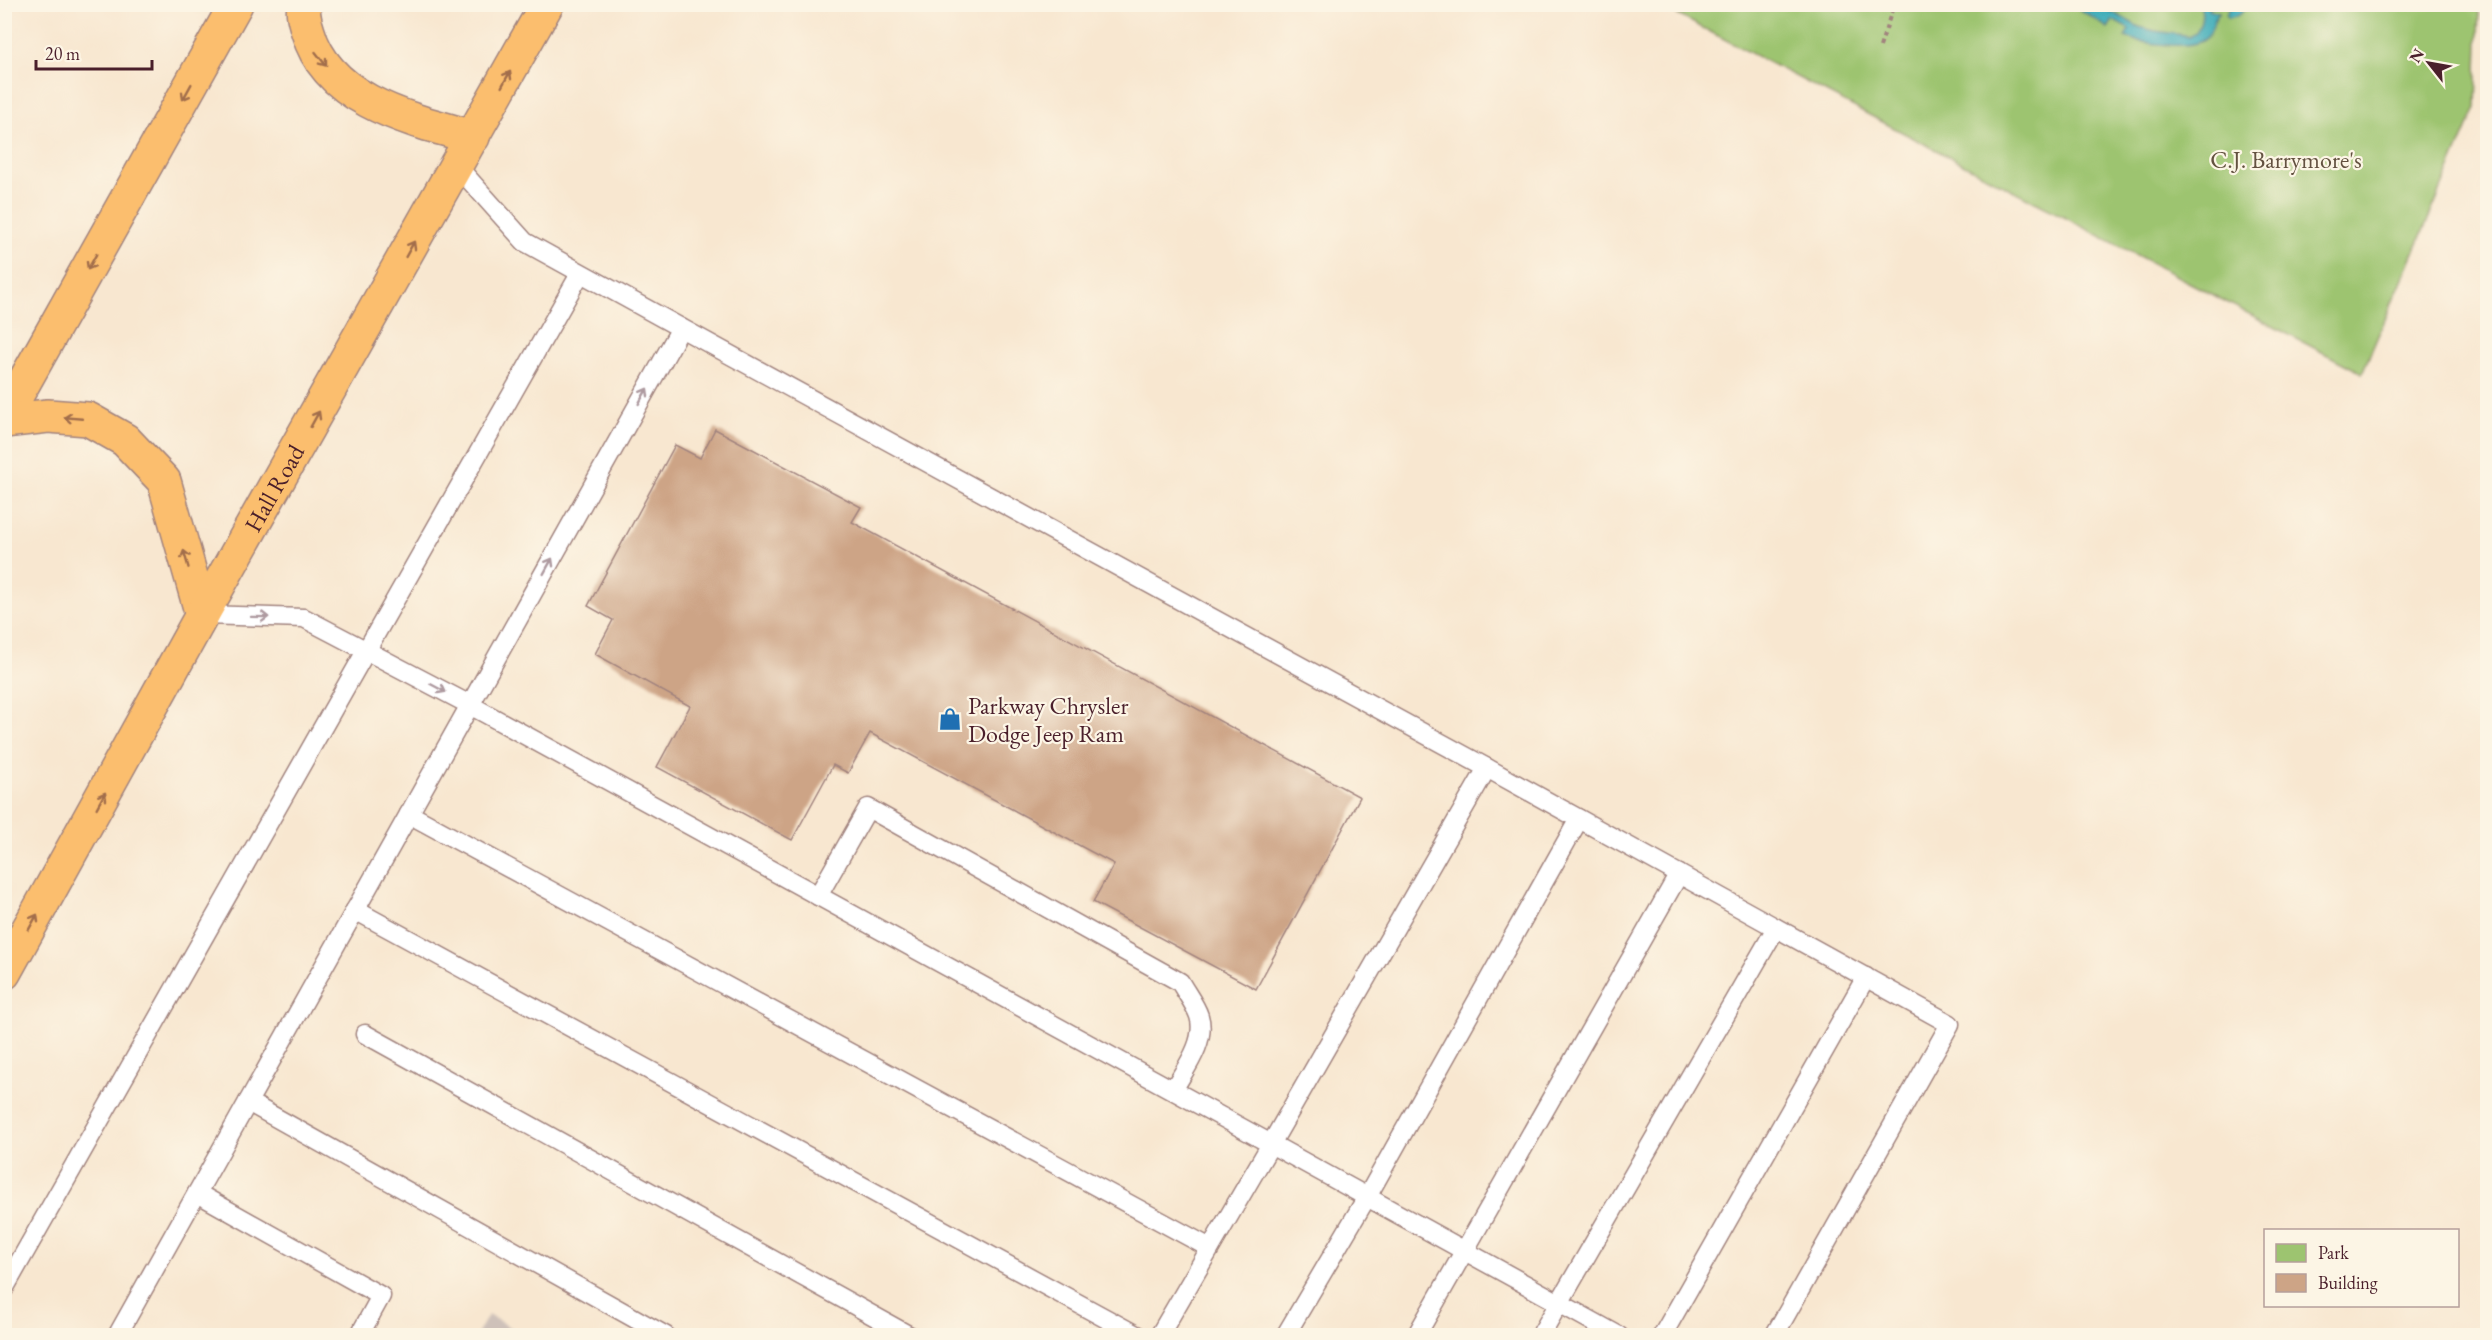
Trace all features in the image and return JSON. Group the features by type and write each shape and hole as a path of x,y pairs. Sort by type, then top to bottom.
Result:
{"highway":[{"path":"4,419 236,4"},
{"path":"304,4 303,12 313,49 345,86 365,99 403,117 473,137"},
{"name":"Hall Road","path":"4,973 202,615 547,4"},
{"path":"4,419 48,416 88,419 125,440 164,481 202,615"}],"lane":[{"path":"457,166 525,242 579,274 1487,768 1950,1024 1774,1335"},
{"path":"4,1289 579,274"},
{"path":"117,1335 681,328"},
{"path":"202,615 304,618 367,649 1619,1335"},
{"path":"1159,1335 1487,768"},
{"path":"818,896 867,808 878,814 1180,982 1199,1015 1200,1029 1197,1047 1173,1090"},
{"path":"409,814 1210,1248"},
{"path":"1285,1335 1366,1197 1579,819"},
{"path":"1416,1335 1466,1251 1678,874"},
{"path":"355,910 1138,1335"},
{"path":"1540,1335 1776,928"},
{"path":"1662,1335 1866,977"},
{"path":"365,1034 909,1335"},
{"path":"248,1102 666,1335"},
{"path":"197,1193 381,1296 359,1335"}],"path":[{"path":"1880,47 1894,4"}],"shaded area":[{"path":"488,1315 524,1335 477,1335"}],"green space":[{"name":"C.J. Barrymore's","path":"1659,5 2479,5 2476,108 2362,373"}],"water":[{"path":"2231,4 2249,5 2238,15 2229,18 2226,15"},
{"path":"2073,5 2100,5 2139,27 2190,36 2196,33 2201,22 2200,5 2211,5 2209,9 2219,12 2209,35 2200,42 2167,45 2125,37 2129,29 2113,20 2108,28"}],"building":[{"name":"Parkway Chrysler Dodge Jeep Ram","path":"715,429 861,507 852,522 1360,797 1256,989 1093,902 1114,864 870,733 848,773 833,765 792,840 657,767 690,706 595,654 613,620 588,606 675,445 700,458"}],"place":[{"name":"Parkway Chrysler Dodge Jeep Ram","path":"950,719"}]}
